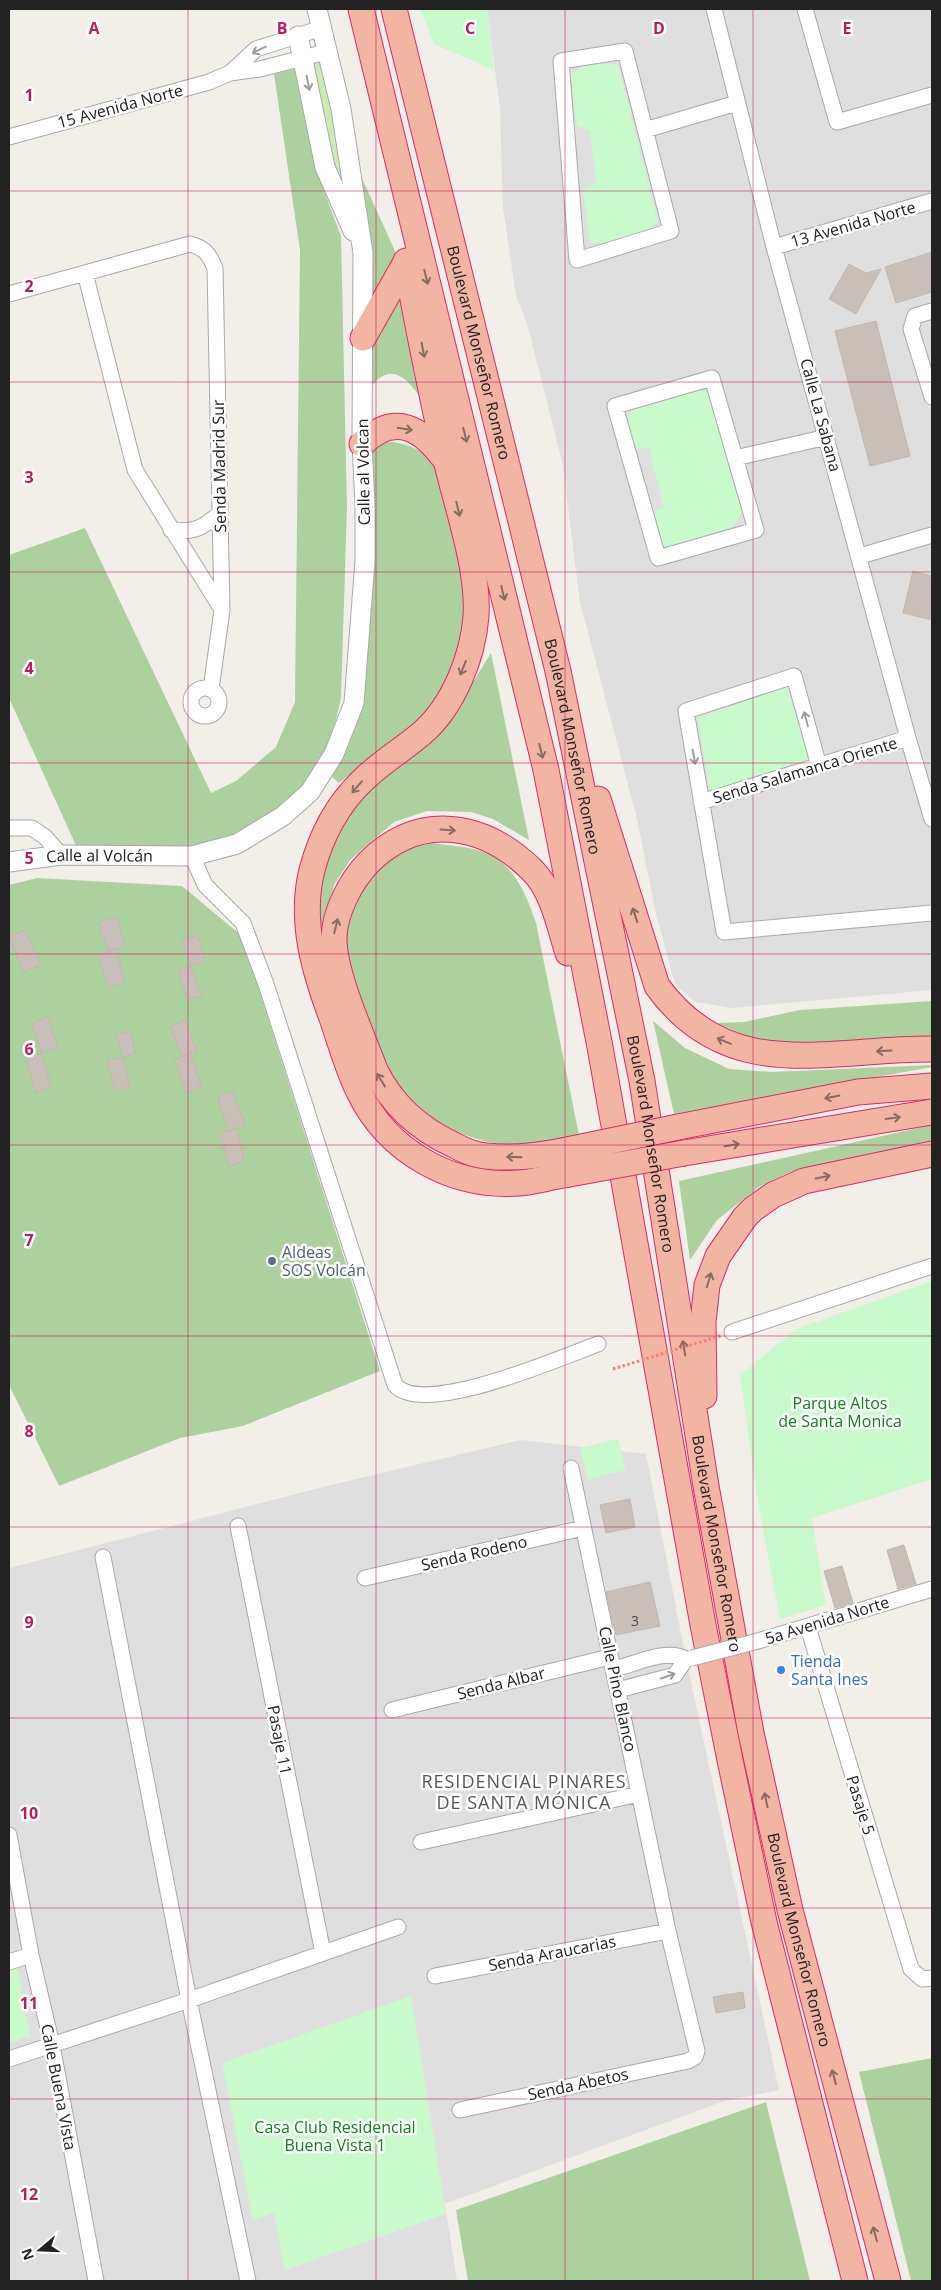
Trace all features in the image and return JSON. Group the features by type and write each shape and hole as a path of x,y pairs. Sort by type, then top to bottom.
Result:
{"highway":[{"name":"Boulevard Monseñor Romero","path":"361,9 546,770 600,1048 703,1625 730,1760 767,1932 855,2281"},
{"name":"Boulevard Monseñor Romero","path":"394,9 558,671 642,1081 706,1486 751,1733 790,1910 888,2281"},
{"path":"378,78 406,262 447,462 474,579 476,617 468,657 454,691 436,718 423,732 362,781 336,812 324,835 312,871 307,909 308,938 320,986 359,1091 376,1122 393,1141 409,1154 440,1170 481,1182 520,1183 563,1163 678,1127 858,1092 932,1086"},
{"path":"362,338 372,302 406,262"},
{"path":"362,444 379,431 400,427 410,429 429,439 447,462"},
{"path":"558,671 657,986 671,1006 691,1023 716,1038 740,1048 762,1054 795,1056 932,1049"},
{"path":"600,1048 549,896 533,872 508,850 488,839 464,832 445,829 426,830 394,842 380,852 357,874 348,890 337,923 334,934 334,951 340,974 380,1082 404,1112 430,1134 461,1149 484,1156 525,1158 563,1163 684,1153 932,1112"},
{"path":"706,1486 704,1304 712,1271 726,1243 753,1208 792,1185 932,1154"}],"street":[{"path":"317,9 342,118 372,302"},
{"name":"Calle La Sabana","path":"714,9 774,247 860,556 908,738 932,819"},
{"path":"805,9 838,122 932,95"},
{"name":"15 Avenida Norte","path":"230,73 256,50 322,28"},
{"path":"298,36 325,167 363,253"},
{"path":"625,51 645,130 671,231 577,260 561,61 625,51"},
{"name":"15 Avenida Norte","path":"9,137 209,82 230,73 260,69 326,52"},
{"path":"645,130 737,103"},
{"name":"13 Avenida Norte","path":"774,247 932,201"},
{"name":"Senda Madrid Sur","path":"85,273 190,244 200,247 209,254 215,268 222,610 211,689"},
{"path":"9,294 85,273 135,470 222,610"},
{"path":"932,311 915,316 911,329 932,397"},
{"name":"Calle al Volcan","path":"192,856 237,844 283,816 310,792 322,775 342,736 354,703 358,678 365,561 362,338"},
{"path":"712,378 736,458 756,530 658,558 615,406 712,378"},
{"path":"736,458 827,437"},
{"path":"171,530 192,531 207,524 220,513"},
{"path":"860,556 932,535"},
{"path":"819,766 794,676 686,711 724,932 932,913"},
{"name":"Senda Salamanca Oriente","path":"702,802 908,738"},
{"path":"9,828 32,828 45,837 61,855"},
{"name":"Calle al Volcán","path":"9,862 61,855 192,856"},
{"path":"192,856 206,885 242,923 266,984 309,1112 395,1385 406,1393 439,1395 456,1393 598,1344"},
{"path":"728,1333 932,1266"},
{"name":"Calle Pino Blanco","path":"570,1468 668,1931 697,2051 695,2057"},
{"name":"Pasaje 11","path":"238,1526 322,1954"},
{"name":"Senda Rodeno","path":"365,1578 583,1528"},
{"path":"103,1557 189,2000 248,2281"},
{"name":"5a Avenida Norte","path":"612,1663 666,1654 677,1654 689,1659 931,1592"},
{"name":"Pasaje 5","path":"808,1627 911,1969 927,1979"},
{"path":"618,1690 675,1675 689,1659"},
{"name":"Senda Albar","path":"392,1710 612,1663"},
{"path":"421,1842 639,1794"},
{"name":"Calle Buena Vista","path":"9,1835 31,1955 52,2045 96,2281"},
{"path":"9,2059 189,2000 398,1927"},
{"name":"Senda Araucarias","path":"435,1976 668,1931"},
{"path":"9,1962 31,1955"},
{"name":"Senda Abetos","path":"460,2110 688,2061 695,2057"}],"path":[{"path":"613,1369 728,1333"}],"shaded area":[{"path":"487,9 932,9 932,990 732,1008 695,1002 675,984 656,914 637,819 580,602 563,466 527,323 516,296 503,208 500,109"},
{"path":"521,1440 646,1454 686,1659 779,2090 724,2101 445,2204 457,2281 9,2281 9,1568 327,1486"}],"green space":[{"path":"420,9 487,9 494,70 434,44"},
{"path":"325,61 344,187 328,151 310,65"},
{"path":"587,63 618,65 658,222 635,235 608,243 590,243 583,188 596,183 590,130 577,126 571,75"},
{"path":"303,67 324,191 341,236 347,507 341,698 332,737 312,779 278,811 230,840 181,849 78,850 9,698 9,555 85,528 211,793 236,781 276,747 295,702 300,250 274,74"},
{"path":"351,154 400,262 370,304"},
{"path":"405,270 427,408 408,383 401,377 393,374 385,375 377,380 369,391 364,339"},
{"path":"695,390 709,392 743,508 734,526 672,549 658,543 651,511 664,508 649,448 634,449 628,416 638,407"},
{"path":"391,442 409,446 426,455 434,464 446,491 466,598 463,622 458,650 450,677 439,698 429,711 392,744 339,783 332,777 356,724 364,457 379,444"},
{"path":"491,653 529,840 493,819 471,812 427,811 394,822 351,859 335,883 321,927 319,875 339,826 364,788 467,692"},
{"path":"787,687 811,763 710,793 698,718"},
{"path":"433,843 471,848 494,857 511,872 528,901 536,923 579,1135 538,1144 519,1145 483,1141 466,1135 434,1118 394,1081 384,1067 367,1016 346,966 343,952 344,932 348,913 356,895 380,867 396,856 414,848"},
{"path":"37,878 182,886 242,936 380,1371 243,1426 180,1438 59,1486 9,1385 9,885"},
{"path":"932,1001 932,1040 806,1043 758,1041 716,1023 744,1022 800,1010"},
{"path":"653,1021 685,1048 729,1069 771,1072 932,1065 932,1067 674,1114"},
{"path":"932,1125 932,1140 818,1168 790,1172 759,1187 717,1220 690,1260 679,1181"},
{"name":"Parque Altos de Santa Monica","path":"932,1281 932,1479 812,1518 826,1605 780,1619 758,1503 740,1375 796,1329"},
{"path":"618,1439 626,1470 588,1479 580,1448"},
{"path":"16,1960 30,2036 9,2043 9,1962"},
{"name":"Casa Club Residencial Buena Vista 1","path":"411,1996 446,2214 285,2270 274,2213 253,2220 222,2063"},
{"path":"932,2058 932,2281 911,2281 859,2072"},
{"path":"766,2102 810,2281 468,2281 456,2210"}],"building":[{"path":"932,252 932,292 896,303 885,267"},
{"path":"849,264 866,273 881,269 856,314 829,299"},
{"path":"876,321 910,456 870,466 835,331"},
{"path":"913,571 932,576 932,620 903,613"},
{"path":"117,917 125,946 108,951 98,922"},
{"path":"25,930 41,965 23,972 9,936"},
{"path":"198,935 205,961 191,966 182,940"},
{"path":"116,949 125,982 108,987 98,955"},
{"path":"191,966 201,996 188,1000 178,971"},
{"path":"48,1017 58,1048 41,1053 32,1023"},
{"path":"185,1020 197,1051 182,1056 170,1027"},
{"path":"130,1031 136,1053 123,1057 116,1034"},
{"path":"41,1053 51,1086 36,1093 26,1059"},
{"path":"190,1053 202,1086 186,1093 175,1060"},
{"path":"123,1057 130,1086 116,1091 107,1061"},
{"path":"232,1091 245,1125 228,1131 218,1097"},
{"path":"237,1128 244,1161 229,1167 220,1134"},
{"path":"630,1499 635,1527 606,1533 600,1505"},
{"path":"904,1545 916,1584 898,1589 887,1550"},
{"path":"842,1566 853,1603 835,1608 824,1571"},
{"path":"650,1582 660,1626 616,1635 606,1592"},
{"path":"743,1992 745,2008 716,2013 713,1997"}],"place":[{"name":"Aldeas SOS Volcán","path":"272,1261"},
{"name":"Tienda Santa Ines","path":"781,1670"}],"district":[{"name":"RESIDENCIAL PINARES DE SANTA MÓNICA","path":"524,1792"}]}
